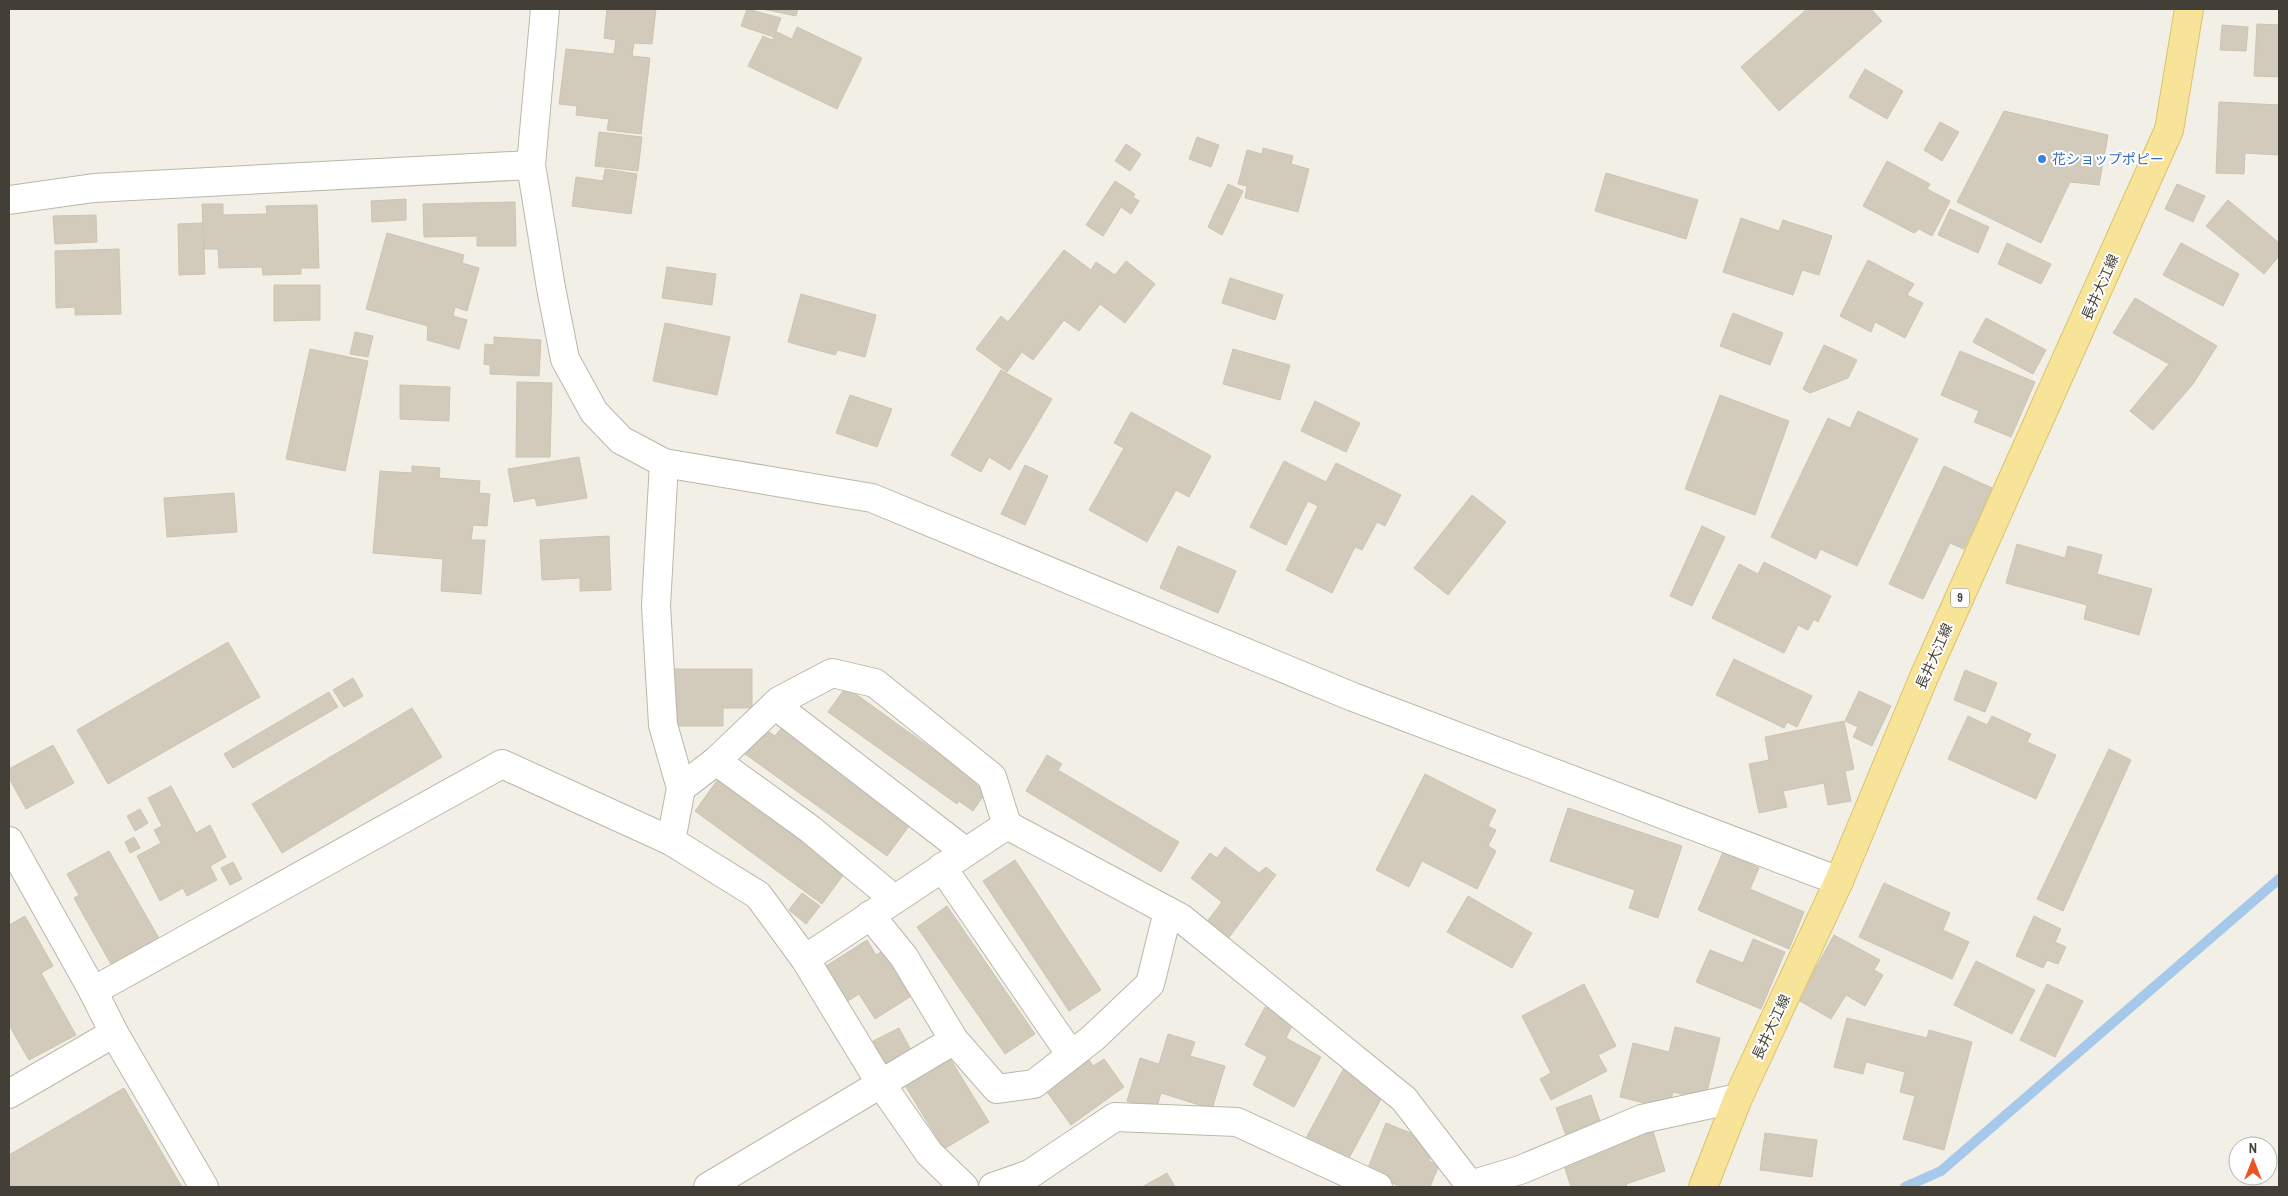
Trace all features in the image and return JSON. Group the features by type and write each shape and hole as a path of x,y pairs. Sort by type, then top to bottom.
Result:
{"main road":[{"name":"長井大江線","path":"1704,1183 1738,1098 1839,881 1924,677 2168,130 2189,9"}],"street":[{"path":"545,9 531,165 551,288 565,359 594,412 621,440 664,463 872,498 1353,696 1839,881"},
{"path":"9,200 94,188 531,165"},
{"path":"664,463 656,606 663,725 681,788 671,841"},
{"path":"681,788 716,762 779,701 832,673 875,682 992,777 1007,825 1181,918 1404,1100 1468,1186 1520,1170 1642,1119 1738,1098"},
{"path":"775,705 966,852"},
{"path":"716,762 810,829 894,900"},
{"path":"93,991 502,764 671,841 758,895 805,958 881,1084 929,1153 964,1187"},
{"path":"805,958 1007,825"},
{"path":"9,841 93,991 114,1033 204,1187"},
{"path":"942,867 1071,1055"},
{"path":"870,915 904,957 954,1040 997,1089 1034,1084 1094,1038 1150,984 1168,911"},
{"path":"9,1094 114,1033"},
{"path":"708,1187 954,1040"},
{"path":"993,1187 1030,1174 1115,1117 1237,1122 1378,1187"}],"building":[{"path":"607,9 656,9 652,44 634,43 632,56 650,58 641,134 607,130 609,119 576,115 577,106 559,104 566,49 614,54 616,40 604,38"},
{"path":"747,9 781,18 774,37 741,26"},
{"path":"763,9 798,9 796,16"},
{"path":"1807,9 1871,9 1882,21 1779,111 1741,67"},
{"path":"2257,24 2279,25 2279,77 2254,76"},
{"path":"2222,25 2248,27 2246,51 2220,50"},
{"path":"797,27 862,58 837,109 748,66 763,36 772,40 777,32 792,39"},
{"path":"1865,69 1903,91 1887,119 1849,97"},
{"path":"2219,102 2279,105 2279,155 2245,153 2244,174 2216,173"},
{"name":"花ショップポピー","path":"2004,111 2108,135 2099,185 2070,182 2041,243 1957,202"},
{"path":"1940,122 1959,132 1942,161 1924,150"},
{"path":"599,132 642,137 638,171 595,166"},
{"path":"1197,137 1219,145 1211,167 1189,159"},
{"path":"1126,144 1141,154 1130,171 1115,161"},
{"path":"1263,148 1293,156 1291,164 1309,169 1298,212 1245,198 1247,186 1238,184 1247,150 1262,154"},
{"path":"1887,161 1930,184 1927,189 1950,201 1932,236 1919,229 1914,233 1863,206"},
{"path":"605,169 637,174 631,214 572,206 576,177 603,181"},
{"path":"1606,173 1698,200 1686,239 1595,211"},
{"path":"1115,181 1135,194 1133,197 1139,201 1131,214 1121,207 1103,236 1086,225"},
{"path":"1228,184 1243,191 1222,235 1208,227"},
{"path":"2177,184 2205,196 2193,222 2165,209"},
{"path":"406,199 406,220 372,222 371,201"},
{"path":"2228,200 2279,243 2279,256 2264,274 2206,226"},
{"path":"515,202 516,246 477,246 477,236 424,237 423,204"},
{"path":"202,204 223,204 223,215 267,214 266,206 317,205 319,268 301,268 301,274 263,275 262,267 219,268 218,249 204,249"},
{"path":"1950,209 1989,227 1978,253 1938,235"},
{"path":"96,215 97,242 55,244 53,216"},
{"path":"1741,218 1779,231 1783,220 1832,236 1819,275 1802,270 1793,295 1723,272"},
{"path":"203,223 205,274 179,275 178,224"},
{"path":"387,233 464,255 462,263 479,268 467,311 455,307 453,316 467,320 459,349 427,340 428,326 366,309"},
{"path":"2007,243 2051,264 2041,284 1998,264"},
{"path":"2181,243 2239,274 2223,306 2163,275"},
{"path":"119,249 121,314 75,315 75,307 56,308 55,251"},
{"path":"1064,250 1091,270 1096,262 1115,275 1126,261 1155,284 1125,323 1100,304 1079,331 1064,320 1033,360 1022,352 1007,372 976,349 1001,316 1008,322"},
{"path":"1868,260 1914,284 1907,295 1923,303 1905,338 1875,322 1871,332 1840,316"},
{"path":"667,267 716,274 712,305 662,298"},
{"path":"1230,278 1283,295 1275,320 1222,303"},
{"path":"274,285 320,285 320,320 274,321"},
{"path":"801,294 876,315 865,357 838,350 835,355 788,342"},
{"path":"2135,298 2217,346 2193,384 2153,430 2130,411 2169,364 2113,333"},
{"path":"1733,313 1783,333 1770,365 1720,346"},
{"path":"1986,318 2046,350 2033,374 1973,342"},
{"path":"665,323 730,337 717,395 653,381"},
{"path":"355,332 373,336 368,357 350,354"},
{"path":"494,337 541,340 539,376 490,374 490,365 484,364 485,344 494,345"},
{"path":"1824,345 1857,360 1848,378 1810,393 1803,389"},
{"path":"310,349 368,361 345,471 286,459"},
{"path":"1233,349 1290,365 1280,400 1223,384"},
{"path":"1960,351 2035,382 2011,437 1974,422 1979,411 1941,395"},
{"path":"1001,370 1052,399 1010,470 989,457 981,472 951,455"},
{"path":"517,382 552,383 550,457 516,457"},
{"path":"400,385 450,387 449,421 400,419"},
{"path":"850,395 892,409 877,447 836,433"},
{"path":"1720,395 1789,421 1755,515 1685,489"},
{"path":"1315,401 1360,423 1346,452 1301,431"},
{"path":"1858,411 1918,439 1857,566 1820,549 1816,559 1771,537 1828,418 1850,428"},
{"path":"1131,412 1211,456 1189,497 1176,490 1147,542 1089,510 1124,448 1114,443"},
{"path":"579,457 587,498 537,506 535,498 514,502 508,469"},
{"path":"1284,461 1326,482 1336,463 1401,495 1385,526 1377,522 1362,550 1355,547 1332,593 1286,570 1318,506 1308,501 1286,545 1250,527"},
{"path":"1025,465 1048,476 1025,525 1001,514"},
{"path":"412,466 440,468 439,478 480,481 479,493 490,494 487,526 473,525 471,540 485,540 481,594 441,591 443,559 373,553 380,471 412,473"},
{"path":"1944,466 1992,488 1964,549 1950,543 1923,599 1889,584"},
{"path":"234,493 237,532 167,537 164,498"},
{"path":"1472,495 1506,522 1448,595 1414,568"},
{"path":"1702,526 1725,537 1692,606 1670,596"},
{"path":"609,536 611,590 580,591 580,578 542,580 540,540"},
{"path":"2017,544 2065,558 2068,546 2102,555 2097,574 2152,589 2139,635 2084,619 2087,605 2006,583"},
{"path":"1178,546 1236,571 1218,613 1160,588"},
{"path":"1764,562 1831,596 1818,622 1814,619 1808,630 1798,625 1784,653 1712,618 1739,564 1758,574"},
{"path":"228,642 260,697 108,784 77,730"},
{"path":"1734,659 1812,696 1797,727 1787,722 1784,728 1716,695"},
{"path":"670,669 752,669 752,708 723,708 723,726 670,726"},
{"path":"1965,670 1997,683 1985,712 1954,700"},
{"path":"353,678 363,696 344,707 333,690"},
{"path":"846,687 978,782 976,785 986,792 973,811 959,801 957,804 828,712"},
{"path":"1859,691 1891,706 1872,746 1853,737 1858,727 1845,721"},
{"path":"329,692 338,707 233,768 224,754"},
{"path":"412,708 442,757 282,853 252,804"},
{"path":"1968,716 1987,725 1992,716 2031,734 2027,742 2056,755 2036,799 1948,759"},
{"path":"1844,721 1854,769 1845,771 1851,801 1828,805 1824,783 1783,791 1787,807 1759,813 1749,764 1769,760 1765,737"},
{"path":"784,725 912,822 887,856 741,751 760,726 775,736"},
{"path":"53,745 74,783 26,809 9,778 9,769"},
{"path":"2109,749 2131,760 2063,911 2037,899"},
{"path":"1047,755 1062,764 1058,770 1179,842 1161,872 1026,791"},
{"path":"1425,774 1496,810 1488,826 1496,830 1488,846 1496,851 1477,889 1422,861 1409,887 1376,870"},
{"path":"719,778 846,871 822,904 695,811"},
{"path":"171,786 196,833 210,825 226,857 210,866 217,880 187,896 183,888 160,901 137,856 161,843 154,830 162,826 148,798"},
{"path":"1568,808 1682,846 1658,918 1629,908 1635,890 1550,861"},
{"path":"140,809 148,823 135,831 127,816"},
{"path":"134,837 140,848 130,853 125,842"},
{"path":"1225,847 1259,873 1266,867 1276,875 1227,940 1206,923 1222,902 1191,878 1210,853 1217,858"},
{"path":"109,851 160,940 112,966 74,898 79,895 67,874"},
{"path":"1723,852 1759,868 1750,889 1804,912 1789,949 1698,910"},
{"path":"1015,860 1101,990 1069,1011 983,881"},
{"path":"233,862 242,879 230,885 221,868"},
{"path":"1884,883 1950,913 1943,930 1969,942 1952,979 1859,937"},
{"path":"802,893 820,906 806,924 789,910"},
{"path":"1468,896 1532,933 1512,968 1447,932"},
{"path":"947,906 1035,1034 1005,1054 917,927"},
{"path":"25,916 53,966 41,973 76,1035 29,1060 9,1025 9,925"},
{"path":"2034,916 2061,929 2055,942 2066,947 2058,964 2047,960 2043,968 2016,956"},
{"path":"1834,935 1880,960 1874,970 1883,975 1865,1006 1846,995 1831,1019 1798,1000"},
{"path":"1753,939 1785,952 1761,1009 1696,982 1710,950 1743,963"},
{"path":"867,940 876,955 884,950 913,995 875,1019 859,994 845,1003 823,968"},
{"path":"1976,961 2035,990 2012,1034 1954,1005"},
{"path":"1584,984 1616,1046 1598,1055 1607,1071 1551,1100 1540,1079 1551,1073 1522,1016"},
{"path":"2047,984 2083,1001 2055,1057 2020,1040"},
{"path":"1265,1007 1294,1022 1286,1038 1321,1057 1294,1107 1253,1085 1267,1057 1245,1045"},
{"path":"1847,1018 1927,1038 1929,1030 1972,1042 1944,1150 1903,1139 1915,1096 1900,1092 1905,1072 1866,1062 1863,1074 1834,1067"},
{"path":"1675,1027 1720,1038 1705,1100 1673,1092 1669,1109 1620,1097 1633,1043 1669,1052"},
{"path":"899,1028 911,1050 885,1064 873,1041"},
{"path":"1168,1034 1195,1042 1190,1056 1225,1066 1212,1109 1161,1093 1156,1110 1127,1101 1140,1058 1159,1064"},
{"path":"949,1057 989,1122 944,1149 904,1084"},
{"path":"1088,1058 1093,1066 1104,1059 1124,1087 1071,1125 1045,1089"},
{"path":"1345,1066 1387,1088 1348,1160 1306,1138"},
{"path":"124,1088 182,1187 9,1187 9,1155"},
{"path":"1591,1095 1601,1124 1566,1136 1556,1108"},
{"path":"1386,1123 1428,1140 1423,1150 1432,1154 1429,1161 1439,1165 1430,1187 1402,1187 1366,1173"},
{"path":"1652,1128 1665,1171 1626,1184 1627,1187 1571,1187 1561,1156"},
{"path":"1765,1133 1817,1140 1812,1177 1760,1170"},
{"path":"1167,1173 1175,1187 1142,1187"}],"waterway":[{"path":"1905,1187 1941,1171 2279,879"}],"place":[{"name":"花ショップポピー","path":"2042,159"}]}
